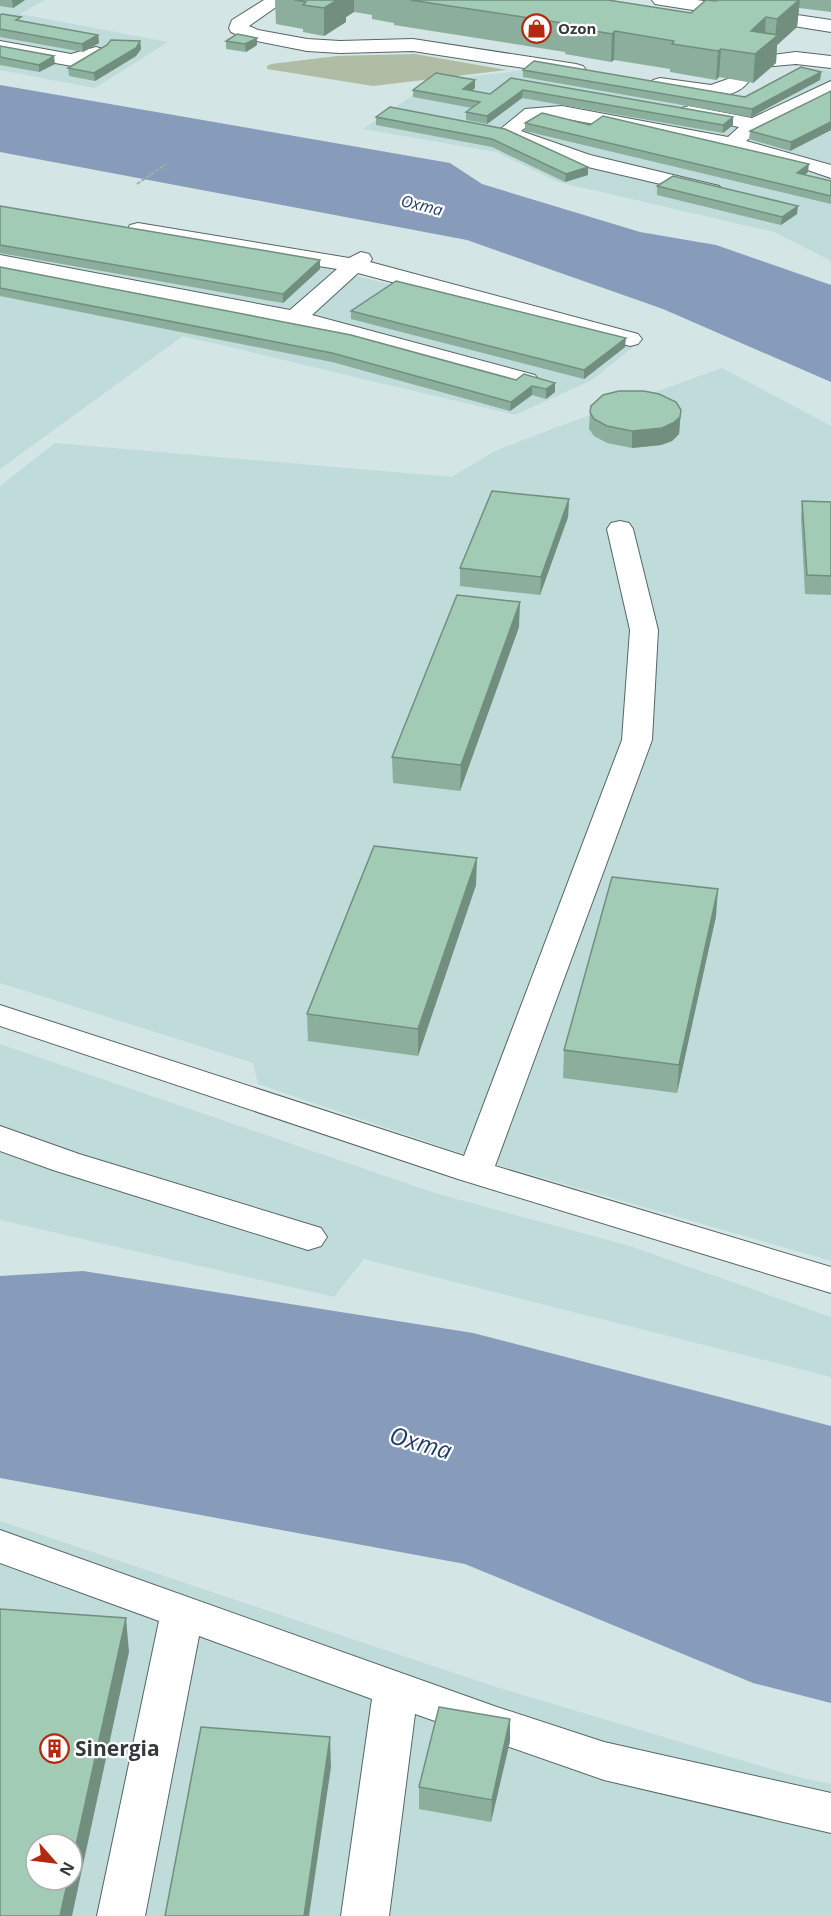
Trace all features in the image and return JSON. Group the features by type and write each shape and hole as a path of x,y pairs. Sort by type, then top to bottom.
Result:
{"street":[{"path":"277,0 239,24 238,28 253,35 307,45 414,45 593,73"},
{"path":"661,0 831,26"},
{"path":"0,46 72,60 96,53"},
{"path":"762,61 776,57 796,57 831,63"},
{"path":"640,81 699,90 717,90 731,87 739,81"},
{"path":"732,144 755,124 831,87"},
{"path":"674,110 755,124"},
{"path":"728,194 569,155 499,131 532,113 562,112 732,144 800,161 831,172"},
{"path":"800,161 821,150"},
{"path":"118,227 358,262 630,339"},
{"path":"0,262 295,318 527,380"},
{"path":"295,318 358,262"},
{"path":"471,1172 481,1160 637,740 644,630 620,530"},
{"path":"0,1015 471,1172 831,1280"},
{"path":"0,1138 66,1162 308,1237"},
{"path":"0,1546 182,1613 604,1761 831,1813"},
{"path":"121,1916 182,1613"},
{"path":"365,1916 396,1689"}],"path":[{"path":"137,184 166,164"}],"shaded area":[{"path":"0,0 44,0 20,14 168,42 95,88 0,70"},
{"path":"813,68 831,71 831,261 774,232 558,182 496,152 363,129 434,81 534,69 744,105"},
{"path":"0,213 322,267 633,347 592,380 515,415 183,336 0,469"},
{"path":"722,368 831,426 831,1261 481,1160 258,1084 253,1063 0,983 0,486 55,443 452,477 495,451"},
{"path":"0,1044 438,1194 630,1246 831,1317 831,1377 364,1259 334,1297 0,1220"},
{"path":"0,1521 493,1686 801,1778 831,1784 831,1916 0,1916"}],"green space":[{"path":"415,54 507,70 373,86 267,69 267,66 271,64 337,56"}],"water":[{"name":"Охта","path":"0,85 450,163 482,184 640,232 716,245 831,285 831,382 663,309 467,240 0,152"},
{"name":"Охта","path":"83,1271 473,1333 831,1426 831,1703 753,1683 465,1564 0,1478 0,1276"}],"building":[{"path":"294,0 337,0 324,8 303,5 306,2"},
{"path":"410,0 608,0 691,13 706,0 799,0 777,19 766,17 751,31 778,35 755,54 672,44 674,41 615,31 612,34 566,26 569,24"},
{"path":"0,15 21,17 16,20 98,35 82,44 0,29"},
{"path":"237,34 257,38 245,44 226,41"},
{"path":"111,40 140,41 136,48 94,73 68,68 107,45"},
{"path":"0,46 54,56 39,65 0,57"},
{"path":"534,61 745,97 801,67 821,72 752,109 523,70"},
{"path":"436,73 475,80 463,89 490,94 511,78 733,117 723,125 523,90 487,116 466,112 480,102 413,90"},
{"path":"831,91 831,122 791,142 750,131"},
{"path":"390,107 505,129 588,167 566,174 492,139 376,117"},
{"path":"542,113 590,125 603,116 809,164 797,173 831,181 831,196 525,123"},
{"path":"673,176 798,206 782,217 657,186"},
{"path":"0,206 320,260 283,294 0,245"},
{"path":"0,267 351,335 516,380 524,374 555,383 546,389 532,386 511,402 332,353 0,288"},
{"path":"396,281 626,338 584,370 351,311"},
{"path":"619,391 644,391 659,394 676,402 681,410 680,417 662,428 632,431 607,426 594,419 590,412 591,406 603,395"},
{"path":"492,491 569,499 541,577 460,568"},
{"path":"802,501 831,502 831,576 807,575"},
{"path":"457,595 520,602 461,765 392,757"},
{"path":"374,846 477,858 418,1029 307,1014"},
{"path":"612,877 718,889 679,1065 564,1050"},
{"name":"Sinergia","path":"0,1609 126,1618 79,1832 24,1832 24,1892 65,1892 60,1916 0,1916"},
{"path":"439,1707 510,1719 492,1800 419,1787"},
{"path":"201,1727 330,1737 304,1916 165,1916"}],"place":[{"name":"Ozon","path":"537,28"},
{"name":"Sinergia","path":"54,1748"}]}
